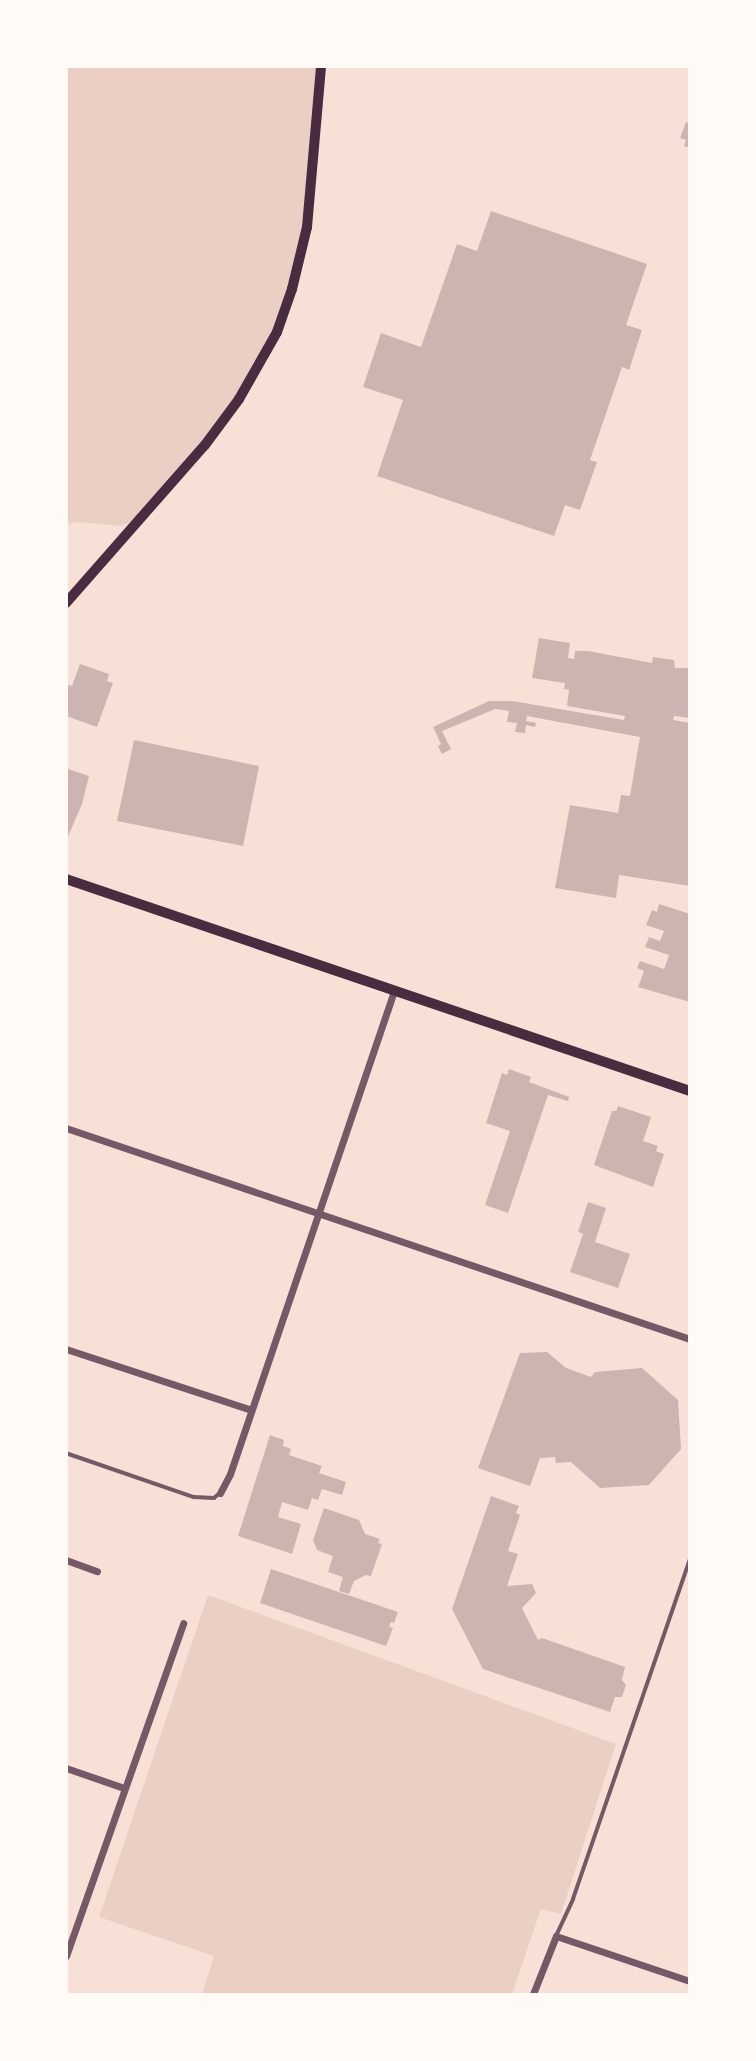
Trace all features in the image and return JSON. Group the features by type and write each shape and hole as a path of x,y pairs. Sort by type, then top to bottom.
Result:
{"main road":[{"path":"66,603 205,444 239,399 276,332 292,289 307,227 321,66"},
{"path":"66,879 690,1091"}],"street":[{"path":"220,1493 251,1410 394,991"},
{"path":"66,1128 690,1339"},
{"path":"66,1349 251,1410"},
{"path":"66,1560 97,1571"},
{"path":"66,1956 183,1623"},
{"path":"66,1768 124,1788"},
{"path":"533,1994 556,1936 690,1981"}],"lane":[{"path":"66,1453 194,1497 214,1498 220,1493"},
{"path":"556,1936 573,1899 690,1559"}],"shaded area":[{"path":"67,67 321,67 307,227 277,332 239,399 138,519 121,526 77,522 67,524"},
{"path":"208,1595 616,1744 561,1914 541,1909 512,1994 202,1994 214,1956 99,1917"}],"building":[{"path":"686,122 690,123 690,148 684,146 686,140 680,138"},
{"path":"491,211 647,264 626,325 642,330 629,370 622,367 590,460 597,462 580,510 565,505 554,536 377,476 403,400 363,387 381,333 421,347 457,244 477,251"},
{"path":"539,638 570,643 568,658 574,659 575,651 588,651 652,663 653,657 674,660 675,668 690,668 690,718 674,716 673,720 690,723 690,886 619,875 616,898 555,888 570,805 618,813 621,795 630,796 640,737 527,716 526,721 536,723 535,727 526,725 525,733 515,732 517,723 507,722 509,711 495,709 442,731 451,749 442,754 438,746 441,744 433,727 489,701 512,701 624,720 625,716 567,706 569,690 564,689 565,683 532,678"},
{"path":"80,664 109,674 107,681 113,683 97,727 66,716 66,691 68,685 72,686"},
{"path":"134,740 259,766 243,846 117,821"},
{"path":"68,769 89,776 82,804 67,839"},
{"path":"659,904 690,914 690,1002 638,987 644,971 637,968 640,961 664,969 669,955 645,947 649,937 660,941 664,931 646,925 652,910 657,912"},
{"path":"509,1069 531,1077 529,1082 569,1097 568,1101 548,1095 508,1213 485,1205 510,1131 486,1123 502,1073 507,1075"},
{"path":"618,1106 651,1117 643,1141 658,1146 656,1151 664,1154 653,1187 594,1165 612,1111 616,1111"},
{"path":"588,1202 606,1208 595,1242 630,1254 618,1288 570,1272 583,1234 578,1232"},
{"path":"547,1352 566,1368 591,1377 595,1372 642,1368 678,1400 681,1449 649,1485 600,1488 571,1462 556,1463 555,1457 540,1458 530,1486 478,1468 520,1353"},
{"path":"270,1435 284,1440 283,1446 291,1449 289,1455 322,1466 319,1473 346,1482 342,1495 322,1489 318,1500 312,1498 308,1510 282,1502 278,1517 301,1524 292,1554 238,1536"},
{"path":"491,1496 519,1506 516,1513 520,1515 508,1551 518,1554 507,1586 532,1584 536,1593 522,1608 538,1640 542,1638 625,1667 622,1680 626,1685 622,1697 615,1697 610,1712 483,1669 452,1609"},
{"path":"324,1508 359,1520 365,1534 380,1539 378,1543 382,1544 371,1576 366,1575 354,1581 349,1594 339,1591 343,1577 328,1572 333,1556 317,1550 313,1540"},
{"path":"271,1569 398,1612 394,1623 391,1622 389,1627 393,1628 386,1646 260,1603"}]}
